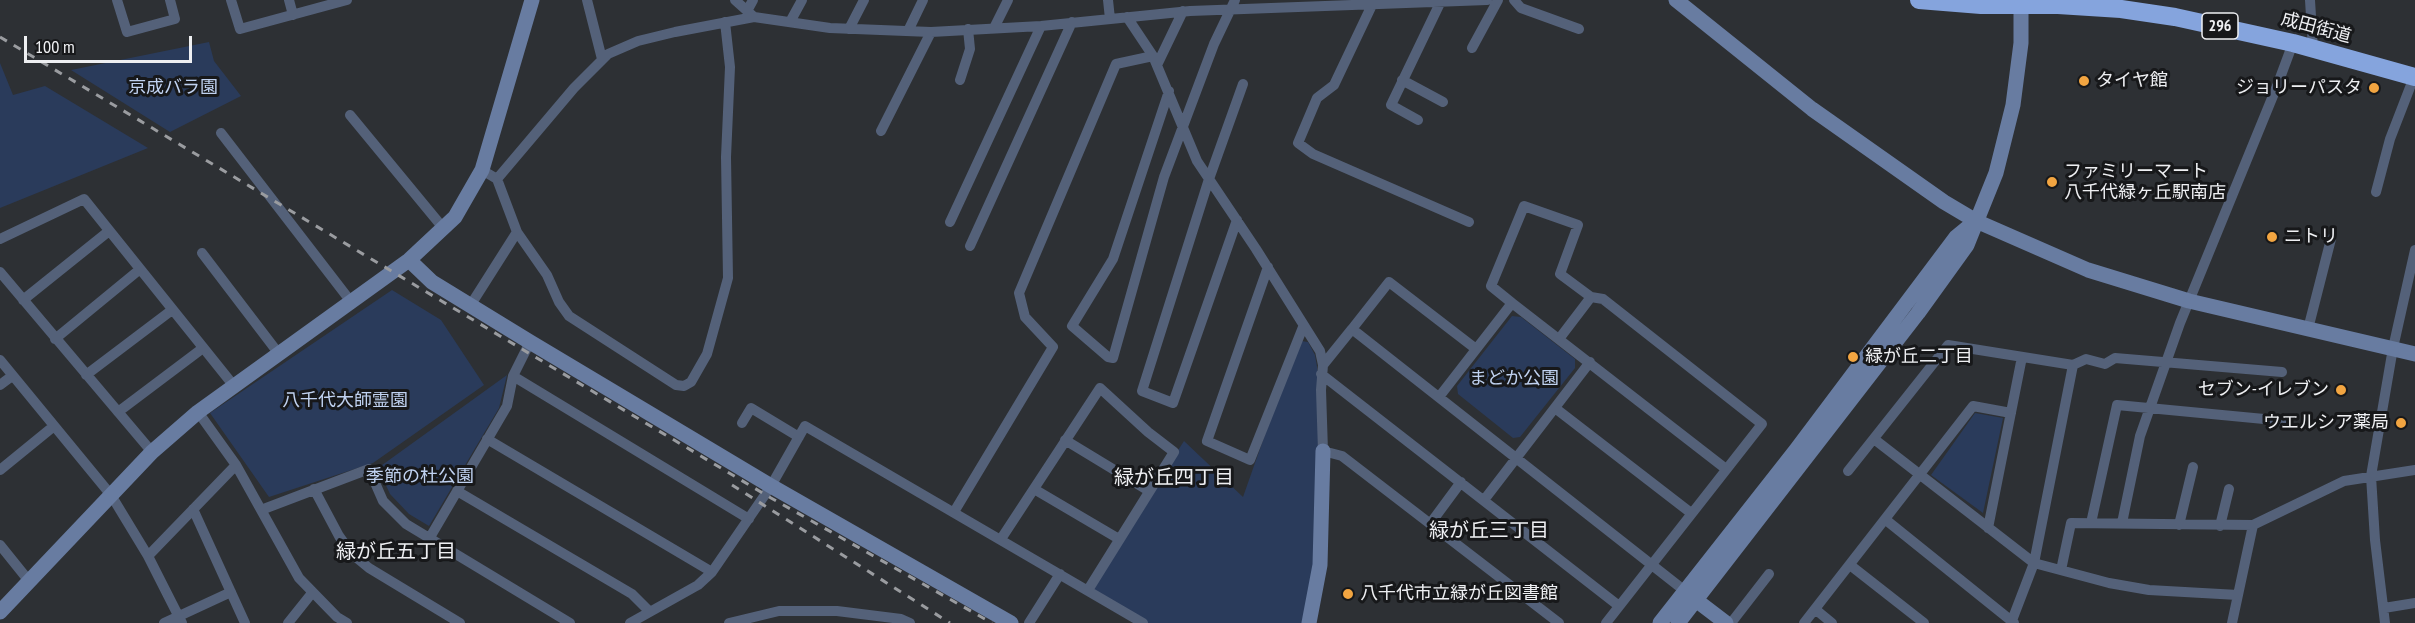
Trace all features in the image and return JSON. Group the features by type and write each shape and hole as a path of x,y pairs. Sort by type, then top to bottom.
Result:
{"highway":[{"name":"成田街道","path":"1919,0 1943,3 2021,3 2121,9 2175,16 2293,43 2415,77"}],"street":[{"path":"117,0 127,32 175,19 170,0"},
{"path":"231,0 240,29 346,0"},
{"path":"289,0 293,15"},
{"path":"0,612 152,452 198,412 352,303 409,260 444,229 455,216 482,170 532,0"},
{"path":"587,0 602,59"},
{"path":"735,0 751,14"},
{"path":"751,14 753,0"},
{"path":"790,22 802,0"},
{"path":"849,28 864,0"},
{"path":"908,31 922,0"},
{"path":"994,28 1008,0"},
{"path":"1108,0 1110,18"},
{"path":"1168,91 1113,259 1072,326 1108,357 1113,358 1164,177 1182,125 1235,0"},
{"path":"497,179 574,88 608,54 638,41 726,22 751,14 790,22 849,28 931,32 1041,26 1127,17 1187,7 1230,11 1288,4 1372,5 1486,0"},
{"path":"1472,48 1498,0"},
{"path":"1514,0 1521,8 1579,29"},
{"path":"1676,0 1812,109 1944,202 1976,221 2088,270 2189,301 2415,354"},
{"path":"2310,0 2313,49"},
{"path":"1418,120 1391,105 1441,2"},
{"path":"1659,623 1690,595 1918,313 1967,245 1996,173 2013,105 2018,71 2021,3"},
{"path":"1372,5 1334,85 1317,98 1298,143 1313,154 1469,222"},
{"path":"1155,60 1187,7"},
{"path":"1127,17 1155,60 1189,144 1209,179 1268,267 1303,327 1320,351 1323,451 1320,565 1309,623"},
{"path":"482,170 497,179 517,232 547,274 559,302 569,316 676,385 684,386 691,382 707,354 728,278 726,158 730,67 726,22"},
{"path":"970,246 1072,22"},
{"path":"950,222 1041,26"},
{"path":"960,80 970,49 968,29"},
{"path":"881,131 931,32"},
{"path":"2122,523 2140,436 2165,364 2293,43"},
{"path":"954,512 1053,347 1025,317 1019,293 1116,64 1155,60"},
{"path":"2376,192 2390,139 2415,77"},
{"path":"1402,80 1443,102"},
{"path":"1237,220 1173,403 1142,391 1209,179 1244,84"},
{"path":"350,115 444,229"},
{"path":"221,133 352,303"},
{"path":"0,239 84,199 234,386"},
{"path":"1606,623 1762,424 1603,299 1591,297 1560,274 1578,225 1524,206 1491,286 1726,469"},
{"path":"23,300 109,231"},
{"path":"470,306 517,232"},
{"path":"2308,329 2331,239"},
{"path":"2385,623 2375,540 2371,476 2393,348 2415,250"},
{"path":"202,253 279,354"},
{"path":"409,260 432,282 470,306 771,486 1011,623"},
{"path":"1268,267 1207,441 1250,460 1303,327"},
{"path":"55,339 139,270"},
{"path":"0,272 152,452"},
{"path":"1322,369 1389,282 1476,349"},
{"path":"1559,339 1591,297"},
{"path":"1439,397 1512,303"},
{"path":"86,375 172,310"},
{"path":"1352,329 1726,623"},
{"path":"429,539 507,406 513,376 530,342"},
{"path":"1848,471 1948,345 2073,365 2086,359 2105,364 2115,358 2165,364 2283,372"},
{"path":"118,412 203,348"},
{"path":"1988,528 2022,357"},
{"path":"0,360 111,495 148,556 181,619"},
{"path":"1484,500 1590,362"},
{"path":"1886,520 2012,622 2034,563 2073,365"},
{"path":"1322,369 1619,606"},
{"path":"0,385 12,376"},
{"path":"513,376 749,519"},
{"path":"1001,539 1100,388 1148,432 1174,452 1088,590"},
{"path":"2091,523 2117,405 2284,422"},
{"path":"1804,623 1973,406 2011,413"},
{"path":"742,423 751,408 799,437"},
{"path":"1555,408 1691,513"},
{"path":"198,412 236,465 299,579 337,617 347,623"},
{"path":"0,470 54,426"},
{"path":"630,623 649,610 698,585 712,573 771,486 805,426 1143,623"},
{"path":"488,439 712,573"},
{"path":"1874,439 2034,563 2109,583 2149,590 2238,595"},
{"path":"1065,440 1149,491"},
{"path":"1323,451 1342,456 1559,623"},
{"path":"148,556 236,465"},
{"path":"2179,525 2193,467"},
{"path":"261,510 369,469 383,501 406,524 570,623"},
{"path":"2061,570 2071,523 2253,525 2344,482 2415,470"},
{"path":"1430,524 1461,482"},
{"path":"314,489 339,536 352,554 369,568 460,623"},
{"path":"1034,489 1119,539"},
{"path":"2220,526 2229,489"},
{"path":"457,491 632,594 649,610"},
{"path":"193,509 245,623"},
{"path":"2232,623 2253,525"},
{"path":"0,545 29,581"},
{"path":"1850,565 1924,623"},
{"path":"1029,623 1060,574"},
{"path":"1731,623 1769,574"},
{"path":"164,623 181,619 231,592"},
{"path":"288,623 312,593"},
{"path":"1678,623 1690,595"},
{"path":"2384,608 2415,603"},
{"path":"1815,609 1832,623"},
{"path":"729,623 758,620 779,611 837,611 901,619 910,623"}],"green space":[{"name":"京成バラ園","path":"209,42 214,61 241,96 170,132 71,70"},
{"name":"京成バラ園","path":"0,63 13,95 45,86 148,148 0,208"},
{"name":"八千代大師霊園","path":"392,290 441,320 484,385 373,463 269,497 210,413"},
{"name":"まどか公園","path":"1512,316 1521,317 1575,359 1575,368 1520,437 1513,438 1458,394 1457,386"},
{"path":"1301,341 1308,342 1315,355 1321,390 1320,565 1309,623 1145,623 1088,590 1184,441 1243,497 1280,392"},
{"name":"季節の杜公園","path":"507,375 499,408 429,526 409,514 390,494 378,468"},
{"path":"1975,413 2003,418 1983,513 1931,475"}],"railway":[{"path":"0,37 771,498 992,623"},
{"path":"732,485 950,623"}],"place":[{"name":"タイヤ館","path":"2084,81"},
{"name":"ジョリーパスタ","path":"2374,88"},
{"name":"ファミリーマート 八千代緑ヶ丘駅南店","path":"2052,182"},
{"name":"ニトリ","path":"2272,237"},
{"name":"緑が丘二丁目","path":"1853,357"},
{"name":"セブン-イレブン","path":"2341,390"},
{"name":"ウエルシア薬局","path":"2401,423"},
{"name":"八千代市立緑が丘図書館","path":"1348,594"}],"district":[{"name":"緑が丘四丁目","path":"1174,478"},
{"name":"緑が丘三丁目","path":"1489,531"},
{"name":"緑が丘五丁目","path":"396,552"}]}
